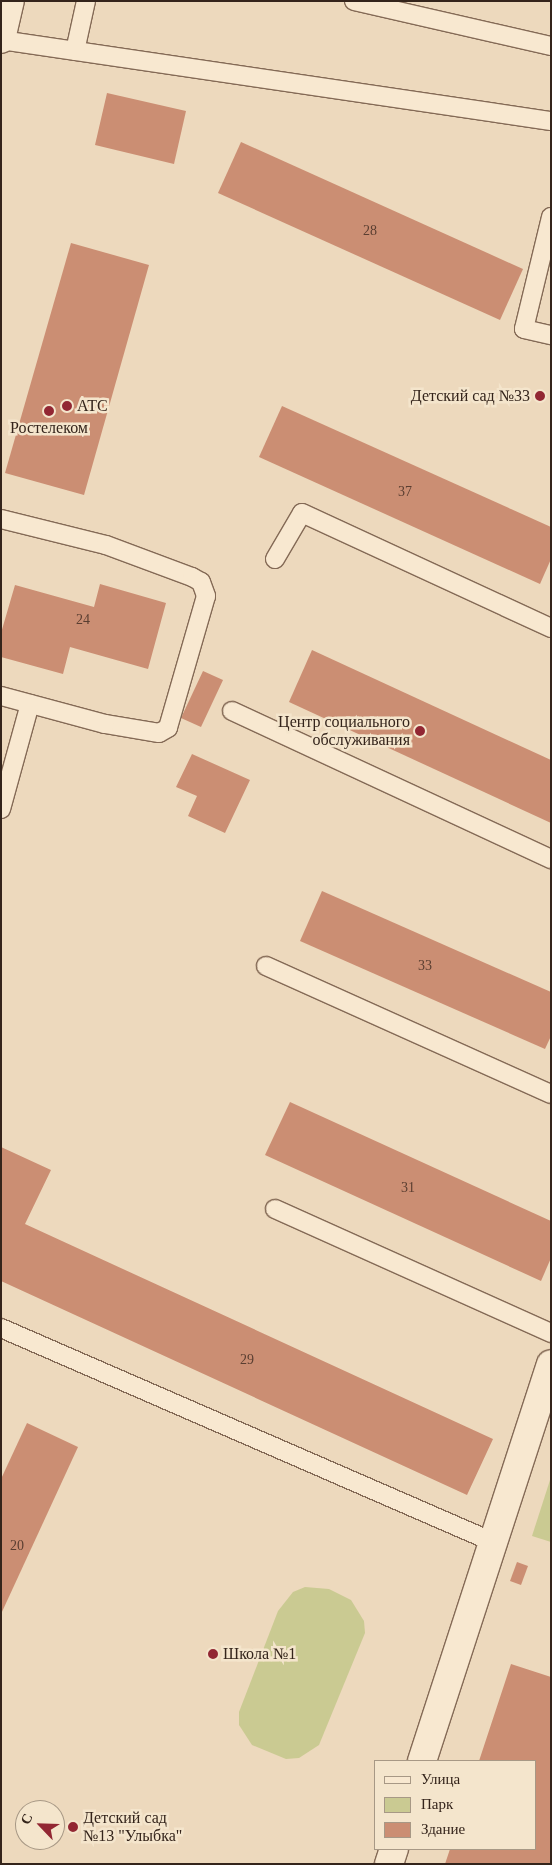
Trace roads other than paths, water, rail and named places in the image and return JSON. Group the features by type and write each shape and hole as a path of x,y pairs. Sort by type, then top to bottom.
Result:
{"street":[{"path":"1,39 10,1"},
{"path":"422,1760 551,1364"},
{"path":"389,1864 394,1850"}],"lane":[{"path":"75,50 86,1"},
{"path":"354,1 551,46"},
{"path":"1,39 551,121"},
{"path":"551,216 524,329 551,335"},
{"path":"275,559 302,513 551,628"},
{"path":"1,519 106,545 192,577 201,582 206,596 168,728 159,733 105,724 1,696"},
{"path":"1,809 30,704"},
{"path":"232,711 551,859"},
{"path":"266,966 551,1094"},
{"path":"276,1210 551,1333"},
{"path":"1,1328 493,1542"}],"place":[{"name":"Детский сад №33","path":"540,396"},
{"name":"АТС","path":"67,406"},
{"name":"Ростелеком","path":"49,411"},
{"name":"Центр социального обслуживания","path":"420,731"},
{"name":"Школа №1","path":"213,1654"},
{"name":"Детский сад №13 \"Улыбка\"","path":"73,1827"}]}
